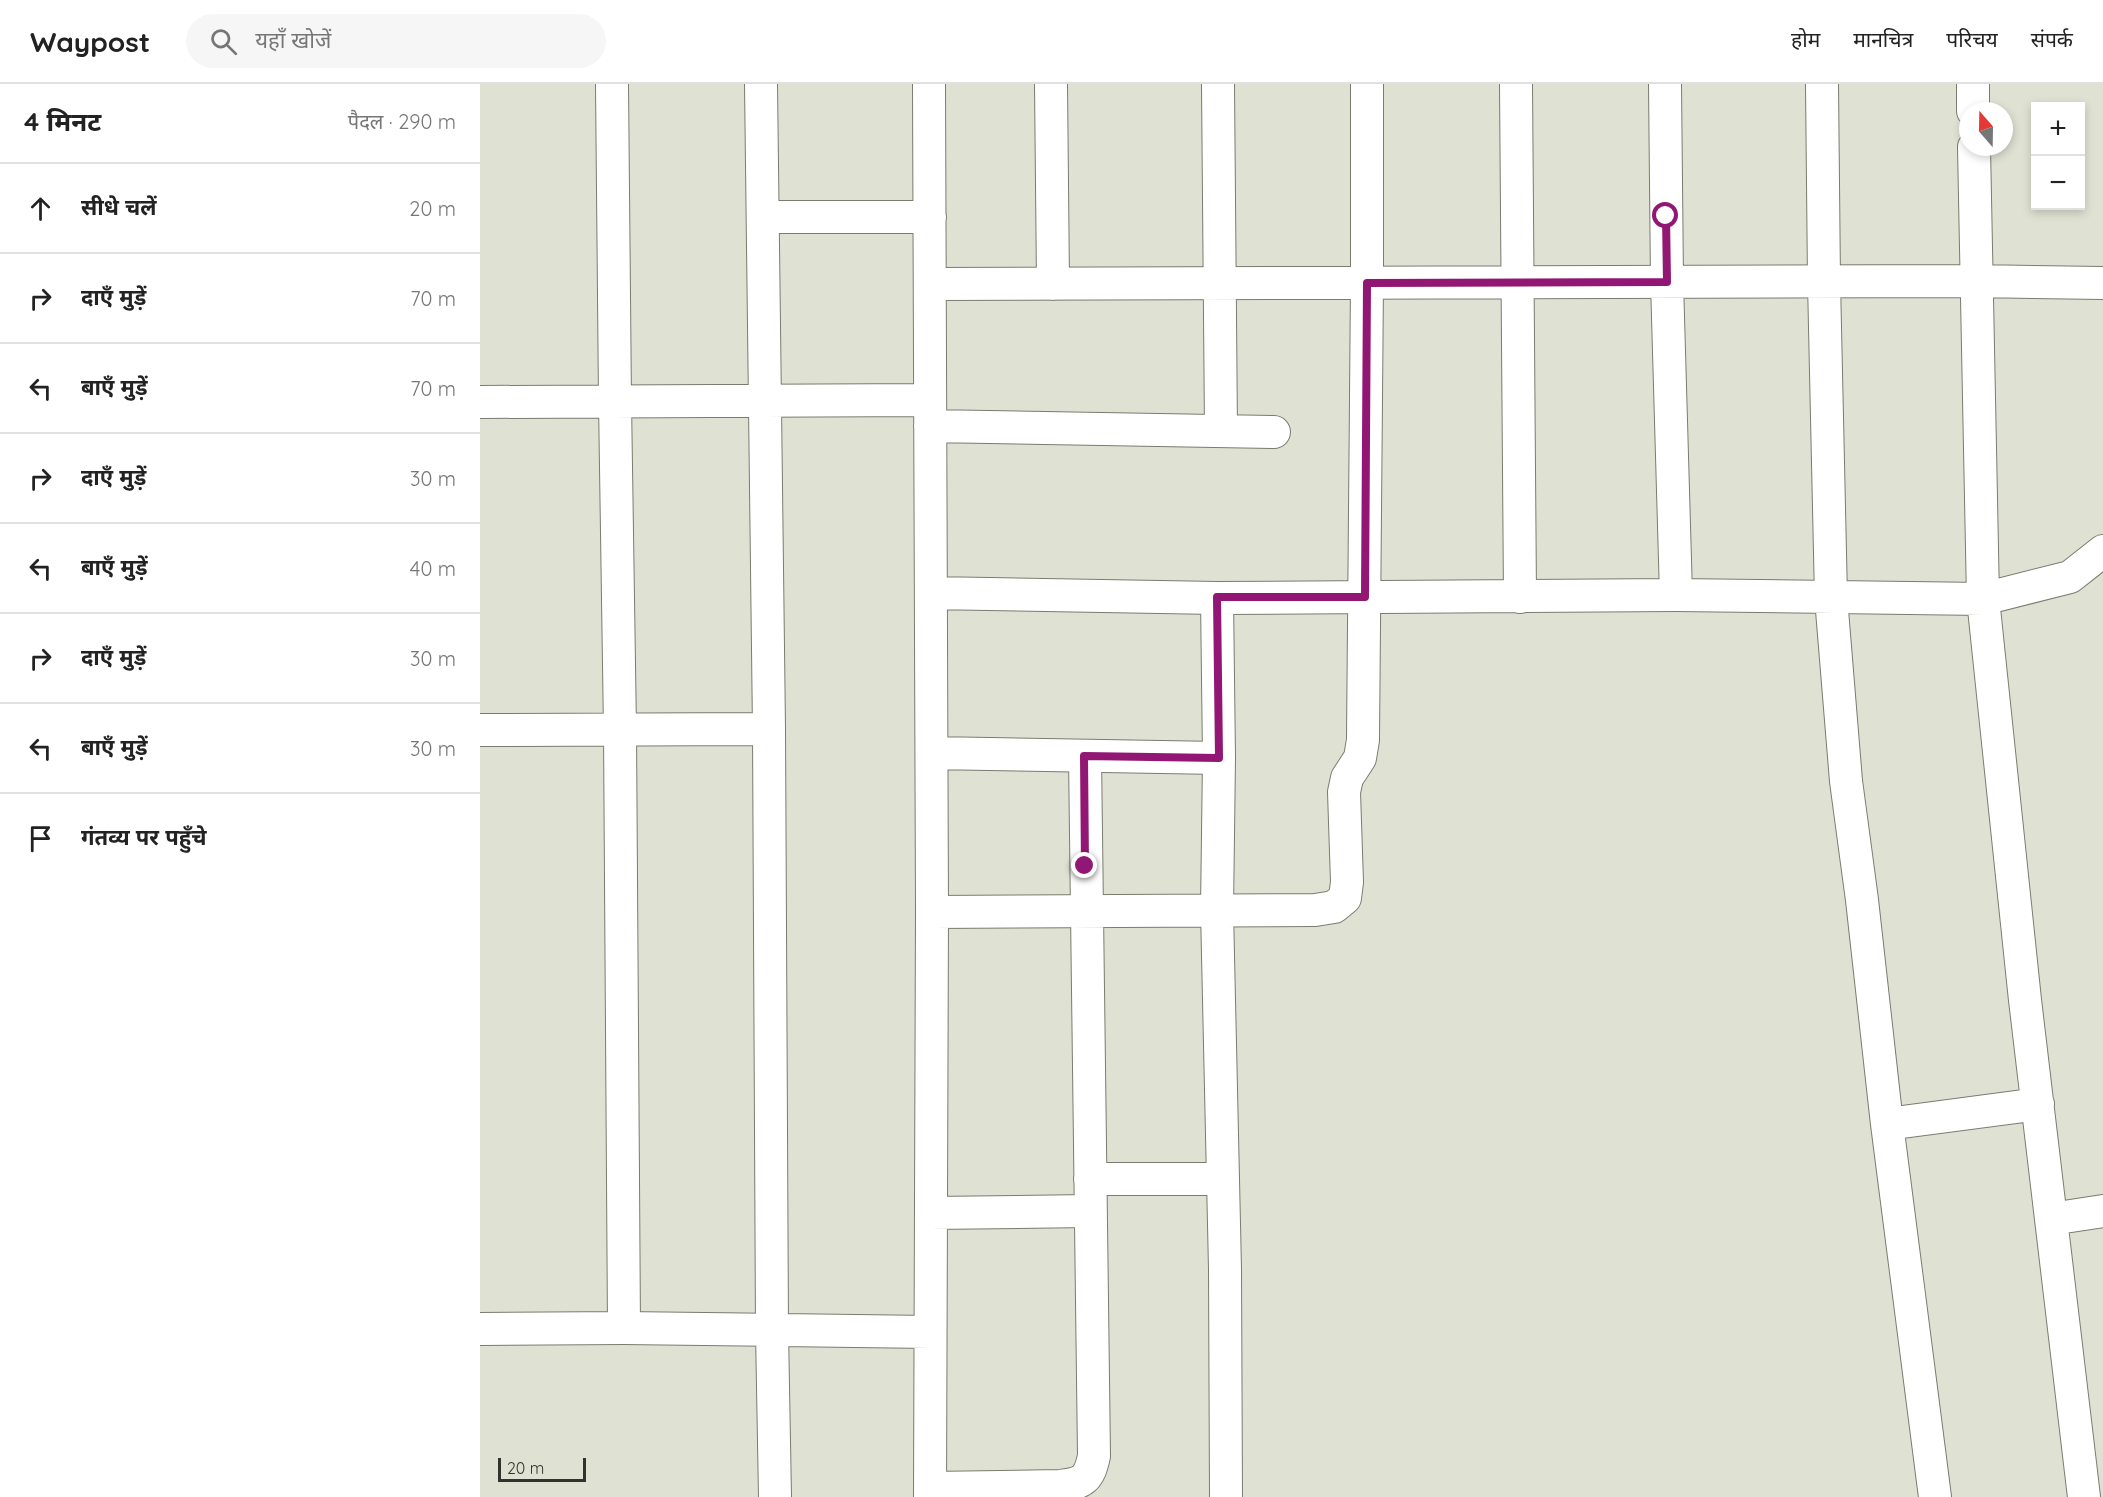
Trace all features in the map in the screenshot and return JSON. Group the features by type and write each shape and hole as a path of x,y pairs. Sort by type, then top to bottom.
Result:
{"street":[{"path":"612,84 624,1328"},
{"path":"761,84 770,729 772,1331 775,1497"},
{"path":"929,84 932,753 930,1492 1060,1486 1078,1483 1090,1473 1094,1456 1084,756"},
{"path":"1051,84 1053,284"},
{"path":"1218,84 1221,431"},
{"path":"932,912 1315,910 1334,908 1346,898 1344,792 1347,778 1360,758 1364,740 1366,84"},
{"path":"1516,84 1520,597"},
{"path":"1665,84 1667,282 1676,595"},
{"path":"1822,84 1831,598 1846,781 1935,1497"},
{"path":"1973,84 1973,102"},
{"path":"1974,156 1983,600 2084,1497"},
{"path":"763,217 930,217"},
{"path":"930,284 1975,281 2103,283"},
{"path":"480,402 764,399 930,413 1221,431 1274,432"},
{"path":"931,592 1217,597 1676,595 1983,600 2070,577 2103,551"},
{"path":"1217,597 1219,758 1217,910 1223,1179 1226,1497"},
{"path":"480,730 770,729"},
{"path":"932,753 1219,758"},
{"path":"1887,1125 2038,1104"},
{"path":"1090,1179 1223,1179"},
{"path":"931,1213 1090,1211"},
{"path":"2051,1219 2103,1211"},
{"path":"480,1329 624,1328 930,1332"}],"route":[{"path":"1085,866 1084,756 1219,758 1217,597 1365,597 1367,283 1667,282 1666,216"}]}
